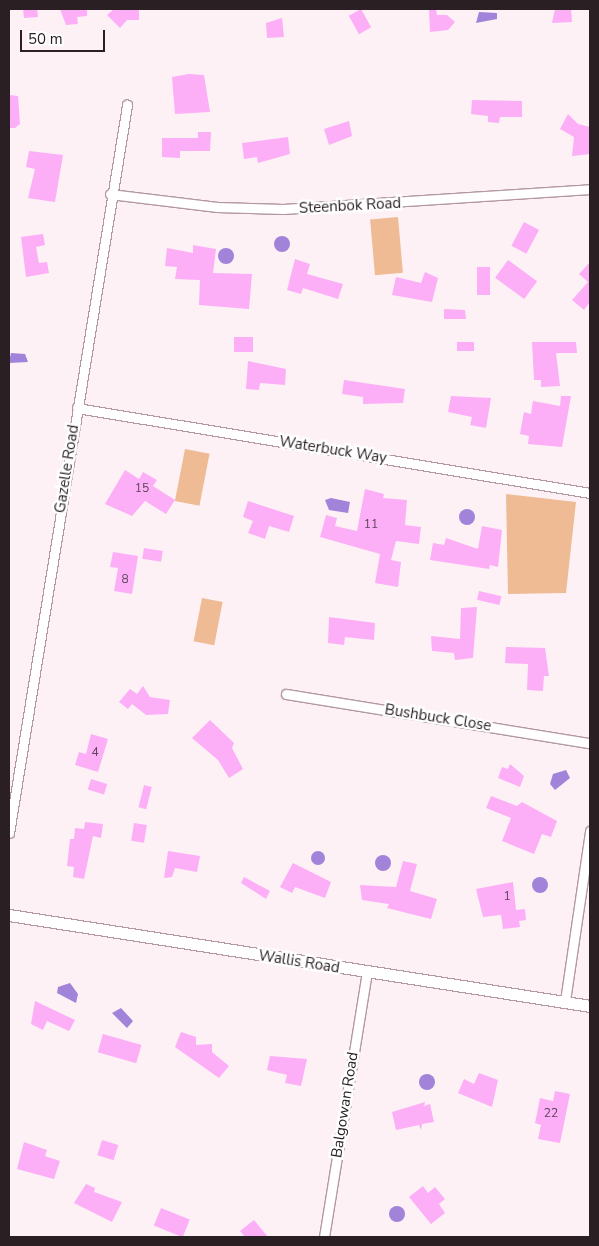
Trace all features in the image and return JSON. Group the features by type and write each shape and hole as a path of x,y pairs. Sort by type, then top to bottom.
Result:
{"street":[{"name":"Gazelle Road","path":"9,833 110,194 127,105"},
{"name":"Steenbok Road","path":"110,194 217,207 283,209 590,189"},
{"name":"Waterbuck Way","path":"77,408 590,493"},
{"name":"Bushbuck Close","path":"286,694 590,743"},
{"path":"564,1002 590,831"},
{"name":"Wallis Road","path":"9,914 590,1006"},
{"name":"Balgowan Road","path":"324,1237 367,972"}],"shaded area":[{"path":"479,12 497,13 497,19 476,23"},
{"path":"398,217 403,273 375,275 370,219"},
{"path":"279,236 285,236 290,241 288,250 279,252 274,247 274,241"},
{"path":"226,248 234,256 226,264 218,256"},
{"path":"11,353 25,354 28,362 9,363"},
{"path":"185,449 210,454 199,506 175,501"},
{"path":"506,494 576,502 566,593 508,594"},
{"path":"331,498 350,502 348,513 329,510 325,500"},
{"path":"467,509 475,517 467,525 459,517"},
{"path":"202,598 223,602 214,645 194,641"},
{"path":"566,770 570,778 555,790 550,784 553,774"},
{"path":"315,851 321,851 325,858 321,865 315,865 311,861 311,855"},
{"path":"383,855 391,863 383,871 375,863"},
{"path":"540,877 548,885 540,893 532,885"},
{"path":"70,983 78,994 76,1003 57,993 58,987"},
{"path":"121,1008 133,1021 127,1028 112,1013"},
{"path":"424,1074 430,1074 435,1079 433,1088 424,1090 419,1085 419,1079"},
{"path":"397,1206 405,1214 397,1222 389,1214"}],"building":[{"path":"23,9 37,9 38,17 24,18"},
{"path":"60,9 87,9 87,16 77,17 78,24 66,25"},
{"path":"114,9 139,9 139,20 127,20 120,28 107,15"},
{"path":"361,9 371,27 359,34 349,16"},
{"path":"429,9 436,9 437,15 447,15 455,22 448,30 430,32"},
{"path":"555,9 571,9 572,22 552,23"},
{"path":"282,18 284,37 267,38 266,23"},
{"path":"189,74 204,75 210,112 175,114 172,77"},
{"path":"9,95 18,96 20,124 15,128 9,128"},
{"path":"472,100 522,101 522,117 500,117 499,123 488,122 488,116 471,114"},
{"path":"568,114 578,124 590,127 590,154 572,156 574,137 560,129"},
{"path":"349,121 352,136 329,145 324,129"},
{"path":"198,132 211,132 210,151 180,151 180,158 162,157 162,138 198,138"},
{"path":"288,137 290,154 258,163 257,157 244,159 242,143"},
{"path":"29,151 63,155 55,202 28,198 35,169 26,167"},
{"path":"524,222 539,230 526,254 511,246"},
{"path":"43,234 45,245 36,247 39,263 47,262 49,273 26,277 21,237"},
{"path":"193,245 216,249 213,273 252,274 249,309 199,305 200,280 175,279 177,267 165,266 167,248 193,253"},
{"path":"295,259 310,264 307,274 343,284 338,299 303,288 301,294 287,290"},
{"path":"508,260 537,281 524,299 495,278"},
{"path":"590,262 590,302 584,310 572,300 588,282 579,274"},
{"path":"477,267 490,267 490,295 477,295"},
{"path":"425,272 438,278 432,302 392,295 396,277 421,283"},
{"path":"444,309 465,310 466,319 444,319"},
{"path":"234,337 253,337 253,352 234,352"},
{"path":"457,342 474,342 474,351 457,351"},
{"path":"532,342 576,342 577,353 556,353 560,386 541,387 541,380 534,380"},
{"path":"248,361 286,369 285,385 260,383 259,390 246,389"},
{"path":"344,380 405,389 403,403 363,404 363,397 342,394"},
{"path":"451,396 491,398 486,428 470,425 472,417 448,412"},
{"path":"561,396 571,396 562,447 528,444 529,436 520,434 524,412 531,414 533,401 560,406"},
{"path":"125,470 139,479 143,472 157,480 153,486 175,500 166,514 145,501 132,516 105,504"},
{"path":"365,489 384,494 383,498 407,500 405,525 421,527 419,544 396,541 391,560 401,562 398,587 375,583 380,554 320,537 326,515 337,518 335,526 357,531"},
{"path":"248,501 294,516 289,532 269,526 265,539 248,533 253,521 243,517"},
{"path":"482,526 502,530 498,567 490,565 489,569 430,560 433,543 444,545 446,538 478,549"},
{"path":"144,548 163,551 161,562 142,559"},
{"path":"113,552 138,556 132,594 114,591 118,568 110,567"},
{"path":"479,591 501,596 499,605 477,600"},
{"path":"477,607 473,658 455,660 454,653 432,651 431,636 460,639 461,608"},
{"path":"329,617 375,623 374,640 345,637 344,645 328,643"},
{"path":"506,647 545,648 549,676 544,676 543,691 527,690 528,664 505,663"},
{"path":"143,686 150,697 170,700 168,714 146,715 132,704 128,709 119,702 130,689 137,694"},
{"path":"210,720 234,743 232,748 243,769 229,778 218,760 192,738"},
{"path":"91,734 108,739 98,772 75,765 79,752 86,754"},
{"path":"510,764 524,776 520,787 498,778 502,767 508,769"},
{"path":"91,779 107,784 104,794 88,790"},
{"path":"144,785 152,787 146,809 138,807"},
{"path":"491,796 517,806 522,802 557,821 551,837 542,834 534,854 502,841 511,818 486,808"},
{"path":"85,822 103,824 101,838 93,836 84,879 73,877 74,867 67,866 70,839 74,839 75,828 84,829"},
{"path":"134,823 147,825 144,843 131,841"},
{"path":"168,851 200,856 197,872 175,868 172,877 164,878"},
{"path":"403,861 417,864 410,891 437,899 431,919 387,908 389,904 362,900 360,885 396,887"},
{"path":"293,863 331,882 325,898 295,887 292,893 280,887"},
{"path":"244,877 270,891 266,899 241,883"},
{"path":"513,882 516,910 525,909 526,920 519,921 520,927 503,929 501,915 483,917 476,889"},
{"path":"35,1001 75,1020 69,1031 47,1021 43,1030 31,1024"},
{"path":"181,1032 196,1037 196,1045 212,1044 212,1052 229,1066 219,1078 175,1047"},
{"path":"103,1034 141,1045 136,1063 98,1052"},
{"path":"270,1056 307,1059 301,1086 285,1083 287,1075 267,1070"},
{"path":"479,1073 498,1080 492,1107 458,1093 464,1079 474,1084"},
{"path":"555,1091 570,1094 560,1143 538,1139 541,1125 535,1123 540,1098 553,1101"},
{"path":"425,1102 424,1106 430,1104 434,1122 422,1124 421,1130 419,1125 396,1130 392,1112"},
{"path":"102,1140 118,1145 114,1160 97,1155"},
{"path":"24,1142 47,1150 45,1156 60,1161 54,1179 17,1169"},
{"path":"86,1184 95,1188 94,1192 122,1202 112,1222 74,1203"},
{"path":"423,1186 428,1193 435,1187 445,1199 439,1204 445,1213 431,1224 409,1197"},
{"path":"161,1208 190,1220 183,1237 154,1226"},
{"path":"254,1220 268,1237 245,1237 240,1231"}]}
